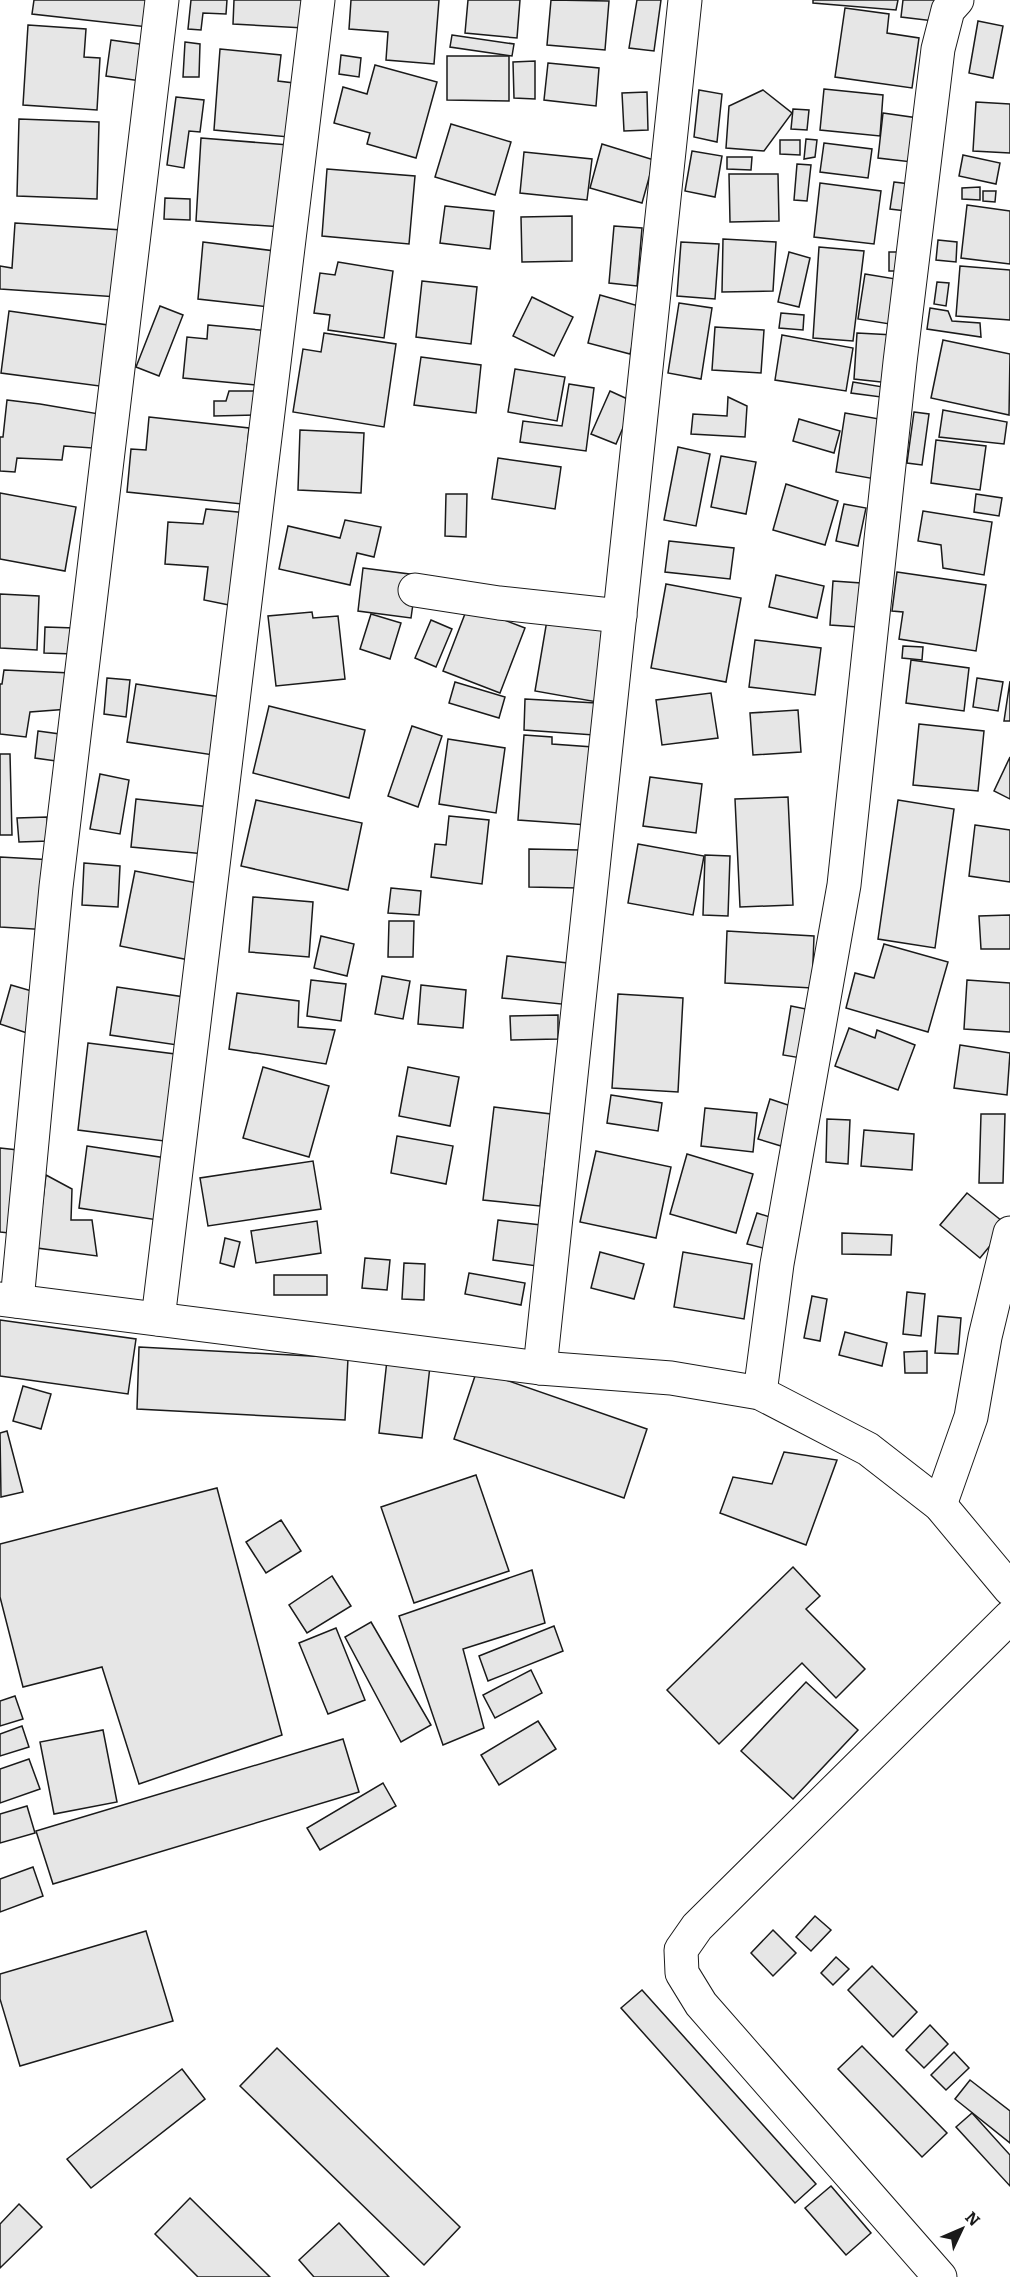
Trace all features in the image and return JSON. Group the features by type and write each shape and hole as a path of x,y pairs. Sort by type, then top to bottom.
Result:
{"street":[{"path":"162,0 8,1300 540,1368 671,1378 760,1393 868,1449 940,1505 1010,1589"},
{"path":"158,1319 318,0"},
{"path":"540,1368 685,0"},
{"path":"760,1393 777,1264 844,885 900,362 938,49 948,10 957,0"},
{"path":"415,590 499,603 620,616"},
{"path":"940,1505 972,1417 986,1336 1010,1233"},
{"path":"940,2277 701,2004 682,1973 681,1950 697,1927 1010,1617"}],"building":[{"path":"34,0 151,0 148,27 32,14"},
{"path":"191,0 227,0 226,14 203,13 201,30 188,29"},
{"path":"234,0 305,0 304,28 233,24"},
{"path":"351,0 439,0 434,64 386,60 388,32 349,29"},
{"path":"468,0 520,0 517,38 465,33"},
{"path":"551,0 609,1 605,50 547,45"},
{"path":"637,0 661,0 654,51 629,48"},
{"path":"813,0 898,0 896,10 813,3"},
{"path":"903,0 936,0 934,21 901,17"},
{"path":"845,8 889,14 887,33 919,38 912,88 835,77"},
{"path":"978,21 1003,26 993,78 969,73"},
{"path":"28,25 86,29 84,57 100,58 97,110 23,105"},
{"path":"452,35 514,44 512,56 450,47"},
{"path":"111,40 153,46 148,82 106,76"},
{"path":"185,42 200,44 199,77 183,77"},
{"path":"220,49 281,55 278,81 294,83 289,137 214,130"},
{"path":"341,55 361,58 359,77 339,74"},
{"path":"447,56 509,56 509,101 447,100"},
{"path":"535,61 535,99 514,98 513,62"},
{"path":"548,63 599,68 596,106 544,100"},
{"path":"375,65 437,82 416,158 367,144 370,133 334,123 343,87 367,94"},
{"path":"824,89 883,95 880,136 820,130"},
{"path":"699,90 722,94 717,142 694,137"},
{"path":"763,90 792,113 764,151 726,148 729,106"},
{"path":"647,92 648,130 624,131 622,93"},
{"path":"176,97 204,100 200,132 189,131 184,168 167,165"},
{"path":"976,102 1010,104 1010,153 973,151"},
{"path":"793,109 809,110 807,130 791,129"},
{"path":"883,113 918,118 912,162 878,158"},
{"path":"19,119 99,122 97,199 17,196"},
{"path":"451,124 511,142 495,195 435,177"},
{"path":"201,138 289,145 283,227 196,221"},
{"path":"806,139 817,140 815,157 804,159"},
{"path":"780,140 800,140 800,155 780,154"},
{"path":"824,143 872,149 868,178 820,172"},
{"path":"602,144 654,160 642,203 590,188"},
{"path":"692,151 722,156 715,197 685,191"},
{"path":"524,152 592,159 587,200 520,193"},
{"path":"963,155 1000,163 996,184 959,176"},
{"path":"727,157 752,157 751,170 727,169"},
{"path":"797,164 811,165 807,201 794,200"},
{"path":"327,169 415,176 409,244 322,236"},
{"path":"729,174 778,174 779,221 730,222"},
{"path":"894,182 910,184 906,211 890,209"},
{"path":"820,183 881,191 874,244 814,237"},
{"path":"980,187 980,200 962,199 962,188"},
{"path":"983,191 996,191 995,202 983,201"},
{"path":"165,198 190,199 190,220 164,219"},
{"path":"967,205 1010,211 1010,264 961,258"},
{"path":"445,206 494,211 490,249 440,243"},
{"path":"572,216 572,261 522,262 521,217"},
{"path":"15,223 122,230 118,297 0,289 0,266 12,268"},
{"path":"614,226 642,228 637,286 609,283"},
{"path":"723,239 776,242 773,291 722,292"},
{"path":"938,240 957,242 956,262 936,260"},
{"path":"203,242 275,251 269,307 198,299"},
{"path":"681,242 719,244 715,299 677,296"},
{"path":"819,247 864,251 853,341 813,338"},
{"path":"789,252 810,258 799,307 778,302"},
{"path":"889,252 905,252 905,271 889,271"},
{"path":"338,262 393,271 384,338 328,330 330,315 314,313 320,273 335,275"},
{"path":"960,266 1010,270 1010,320 956,316"},
{"path":"865,274 902,280 896,325 858,319"},
{"path":"422,281 477,287 471,344 416,337"},
{"path":"937,282 949,283 946,306 934,304"},
{"path":"600,295 642,307 630,354 588,343"},
{"path":"532,297 573,317 554,356 513,336"},
{"path":"679,303 712,308 701,379 668,373"},
{"path":"160,306 183,315 159,376 136,367"},
{"path":"930,308 948,311 952,321 980,323 981,337 927,329"},
{"path":"9,311 115,326 107,387 1,373"},
{"path":"781,313 804,315 803,330 779,328"},
{"path":"208,325 271,331 266,386 183,378 187,337 207,339"},
{"path":"715,327 764,330 761,373 712,370"},
{"path":"324,333 396,344 384,427 293,412 303,349 321,352"},
{"path":"857,333 894,335 890,383 854,379"},
{"path":"782,335 853,348 846,391 775,380"},
{"path":"943,340 1010,354 1009,415 931,398"},
{"path":"421,357 481,365 476,413 414,405"},
{"path":"515,369 565,377 557,421 508,412"},
{"path":"853,382 883,387 881,397 851,393"},
{"path":"569,384 594,388 586,451 520,442 523,421 562,426"},
{"path":"229,391 260,391 261,415 214,416 214,401 226,401"},
{"path":"610,391 634,402 616,444 591,434"},
{"path":"728,397 747,406 745,437 691,434 693,414 727,416"},
{"path":"7,400 111,416 107,449 64,446 62,460 17,458 15,472 0,471 0,437 3,437"},
{"path":"943,410 1007,422 1004,444 939,437"},
{"path":"914,412 929,414 922,465 907,463"},
{"path":"845,413 885,420 875,479 836,472"},
{"path":"149,417 249,428 242,504 127,492 131,449 146,450"},
{"path":"799,419 840,431 834,453 793,441"},
{"path":"300,430 364,433 361,493 298,490"},
{"path":"936,440 986,446 980,490 931,483"},
{"path":"678,447 710,454 696,526 664,520"},
{"path":"721,456 756,462 746,514 711,507"},
{"path":"498,458 561,467 555,509 492,499"},
{"path":"786,484 838,501 825,545 773,530"},
{"path":"0,493 76,507 65,571 0,559"},
{"path":"446,494 467,494 466,537 445,536"},
{"path":"976,494 1002,498 999,516 974,512"},
{"path":"844,504 866,508 858,546 836,541"},
{"path":"206,509 248,513 239,607 204,600 208,567 165,564 168,522 203,524"},
{"path":"923,511 992,522 984,575 943,568 941,545 918,541"},
{"path":"345,520 381,527 374,557 357,553 350,585 279,569 288,526 340,538"},
{"path":"669,541 734,548 730,579 665,572"},
{"path":"363,568 417,575 411,618 358,611"},
{"path":"897,572 986,585 976,651 899,639 903,612 892,611"},
{"path":"776,575 824,586 817,618 769,607"},
{"path":"833,581 861,583 858,627 830,625"},
{"path":"666,584 741,598 726,682 651,668"},
{"path":"0,594 39,596 37,650 0,648"},
{"path":"468,606 525,628 500,693 443,671"},
{"path":"312,612 313,618 338,616 345,679 276,686 268,616"},
{"path":"371,614 401,623 390,659 360,649"},
{"path":"431,620 452,629 436,667 415,658"},
{"path":"547,620 609,631 597,702 535,691"},
{"path":"45,627 75,628 74,654 44,653"},
{"path":"755,640 821,648 815,695 749,687"},
{"path":"903,646 923,647 922,660 902,658"},
{"path":"911,660 969,668 964,711 906,703"},
{"path":"4,670 71,673 69,709 30,712 26,737 0,734 0,684 2,684"},
{"path":"107,678 130,680 126,717 104,714"},
{"path":"977,678 1003,682 998,711 973,707"},
{"path":"1010,681 1010,721 1004,721"},
{"path":"455,682 505,697 499,718 449,703"},
{"path":"136,684 228,698 220,756 127,742"},
{"path":"711,693 718,738 662,745 656,700"},
{"path":"525,699 596,703 594,735 524,730"},
{"path":"269,706 365,730 349,798 253,773"},
{"path":"798,710 801,752 753,755 750,713"},
{"path":"919,724 984,731 978,791 913,785"},
{"path":"412,726 442,736 418,807 388,796"},
{"path":"38,731 67,735 63,762 35,758"},
{"path":"524,735 552,737 552,744 593,747 588,825 518,820"},
{"path":"448,739 505,748 496,813 439,804"},
{"path":"0,754 10,754 12,835 0,835"},
{"path":"1010,757 1010,799 994,791"},
{"path":"100,774 129,780 120,834 90,829"},
{"path":"650,777 702,784 696,833 643,826"},
{"path":"788,797 793,905 740,907 735,799"},
{"path":"136,799 210,807 205,854 131,847"},
{"path":"256,800 362,823 348,890 241,866"},
{"path":"898,800 954,809 935,948 878,939"},
{"path":"449,816 489,820 482,884 431,877 435,844 446,845"},
{"path":"47,817 49,841 19,842 17,818"},
{"path":"975,825 1010,830 1010,882 969,876"},
{"path":"638,844 704,856 693,915 628,903"},
{"path":"529,849 580,850 579,888 529,887"},
{"path":"705,855 730,856 728,916 703,915"},
{"path":"0,857 54,860 50,930 0,927"},
{"path":"84,863 120,866 118,907 82,905"},
{"path":"135,871 203,884 189,960 120,946"},
{"path":"391,888 421,891 419,915 388,913"},
{"path":"253,897 313,902 309,957 249,952"},
{"path":"1010,915 1010,949 981,949 979,916"},
{"path":"389,921 414,921 413,957 388,957"},
{"path":"727,931 814,936 812,988 725,983"},
{"path":"321,936 354,944 347,976 314,968"},
{"path":"884,944 948,962 928,1032 846,1008 855,973 874,978"},
{"path":"507,956 576,964 571,1005 502,998"},
{"path":"382,976 410,981 403,1019 375,1014"},
{"path":"311,980 346,984 341,1021 307,1016"},
{"path":"967,980 1010,983 1010,1032 964,1029"},
{"path":"11,985 42,994 30,1034 0,1024"},
{"path":"421,985 466,990 463,1028 418,1024"},
{"path":"117,987 191,998 184,1046 110,1035"},
{"path":"237,993 299,1001 298,1027 335,1030 326,1064 229,1049"},
{"path":"618,994 683,998 678,1092 612,1088"},
{"path":"791,1006 816,1011 807,1059 783,1055"},
{"path":"558,1015 558,1039 511,1040 510,1016"},
{"path":"849,1028 875,1038 877,1030 915,1045 898,1090 835,1066"},
{"path":"88,1043 191,1056 180,1143 78,1130"},
{"path":"960,1045 1010,1053 1007,1095 954,1088"},
{"path":"263,1067 329,1086 309,1157 243,1138"},
{"path":"408,1067 459,1077 450,1126 399,1116"},
{"path":"611,1095 662,1103 658,1131 607,1123"},
{"path":"770,1099 794,1107 781,1146 758,1139"},
{"path":"494,1107 551,1114 540,1206 483,1200"},
{"path":"705,1108 757,1113 753,1152 701,1146"},
{"path":"981,1114 1005,1114 1003,1183 979,1183"},
{"path":"827,1119 850,1120 848,1164 826,1162"},
{"path":"864,1130 914,1134 912,1170 861,1166"},
{"path":"397,1136 453,1146 446,1184 391,1173"},
{"path":"87,1146 179,1160 171,1222 79,1208"},
{"path":"0,1148 18,1150 9,1233 0,1232"},
{"path":"596,1151 671,1167 656,1238 580,1222"},
{"path":"687,1154 753,1174 736,1233 670,1214"},
{"path":"313,1161 321,1209 208,1226 200,1178"},
{"path":"46,1175 72,1189 71,1220 92,1220 97,1256 37,1248"},
{"path":"967,1193 1007,1225 980,1258 940,1225"},
{"path":"757,1213 776,1219 767,1249 747,1244"},
{"path":"498,1220 541,1225 537,1266 493,1260"},
{"path":"317,1221 321,1253 256,1263 251,1231"},
{"path":"842,1233 892,1235 891,1255 842,1254"},
{"path":"225,1238 240,1242 234,1267 220,1263"},
{"path":"600,1252 644,1264 634,1299 591,1288"},
{"path":"683,1252 752,1264 744,1319 674,1307"},
{"path":"365,1258 390,1260 387,1290 362,1288"},
{"path":"404,1263 425,1264 424,1300 402,1299"},
{"path":"469,1273 525,1283 521,1305 465,1294"},
{"path":"274,1275 327,1275 327,1295 274,1295"},
{"path":"907,1292 925,1294 921,1336 903,1334"},
{"path":"812,1296 827,1299 820,1341 804,1338"},
{"path":"938,1316 961,1318 958,1354 935,1353"},
{"path":"0,1320 136,1339 128,1394 0,1376"},
{"path":"845,1332 887,1343 882,1366 839,1355"},
{"path":"139,1347 348,1358 345,1420 137,1409"},
{"path":"927,1351 927,1373 905,1373 904,1352"},
{"path":"387,1360 430,1366 422,1438 379,1433"},
{"path":"477,1370 647,1429 624,1498 454,1439"},
{"path":"23,1386 51,1394 41,1429 13,1421"},
{"path":"7,1431 23,1492 1,1497 0,1433"},
{"path":"784,1452 837,1460 806,1545 720,1513 733,1477 772,1484"},
{"path":"476,1475 509,1571 414,1603 381,1507"},
{"path":"217,1488 282,1735 139,1784 102,1667 23,1687 0,1597 0,1544"},
{"path":"281,1520 301,1551 266,1573 246,1542"},
{"path":"793,1567 820,1596 806,1609 865,1669 836,1698 802,1663 719,1744 667,1690"},
{"path":"532,1570 545,1623 463,1649 484,1728 443,1745 399,1616"},
{"path":"332,1576 351,1606 307,1633 289,1605"},
{"path":"371,1622 431,1725 401,1742 345,1637"},
{"path":"554,1626 563,1651 488,1681 479,1656"},
{"path":"336,1628 365,1700 328,1714 299,1643"},
{"path":"531,1670 542,1693 495,1718 483,1695"},
{"path":"806,1682 858,1730 793,1799 741,1751"},
{"path":"15,1696 23,1719 0,1726 0,1701"},
{"path":"538,1721 556,1749 499,1785 481,1755"},
{"path":"22,1726 29,1747 0,1756 0,1734"},
{"path":"103,1730 117,1802 54,1814 40,1742"},
{"path":"343,1739 359,1792 53,1884 36,1831"},
{"path":"29,1759 40,1789 0,1803 0,1769"},
{"path":"383,1783 396,1806 320,1850 307,1828"},
{"path":"27,1806 35,1833 0,1843 0,1814"},
{"path":"33,1867 43,1896 0,1912 0,1879"},
{"path":"815,1916 831,1930 811,1951 796,1937"},
{"path":"773,1930 796,1953 773,1976 751,1953"},
{"path":"146,1931 173,2021 20,2066 0,1999 0,1974"},
{"path":"836,1957 849,1969 833,1985 821,1973"},
{"path":"872,1966 917,2012 893,2037 848,1990"},
{"path":"642,1990 816,2184 795,2203 621,2008"},
{"path":"930,2025 948,2044 924,2068 906,2050"},
{"path":"862,2046 947,2133 922,2157 838,2069"},
{"path":"277,2048 460,2227 424,2265 240,2086"},
{"path":"954,2052 969,2068 946,2090 931,2075"},
{"path":"182,2069 205,2099 91,2188 67,2159"},
{"path":"970,2080 1010,2111 1010,2143 955,2099"},
{"path":"972,2113 1010,2155 1010,2186 956,2127"},
{"path":"831,2186 871,2233 846,2255 805,2208"},
{"path":"190,2198 270,2277 198,2277 155,2234"},
{"path":"19,2204 42,2227 0,2268 0,2224"},
{"path":"339,2223 389,2277 314,2277 299,2260"}]}
